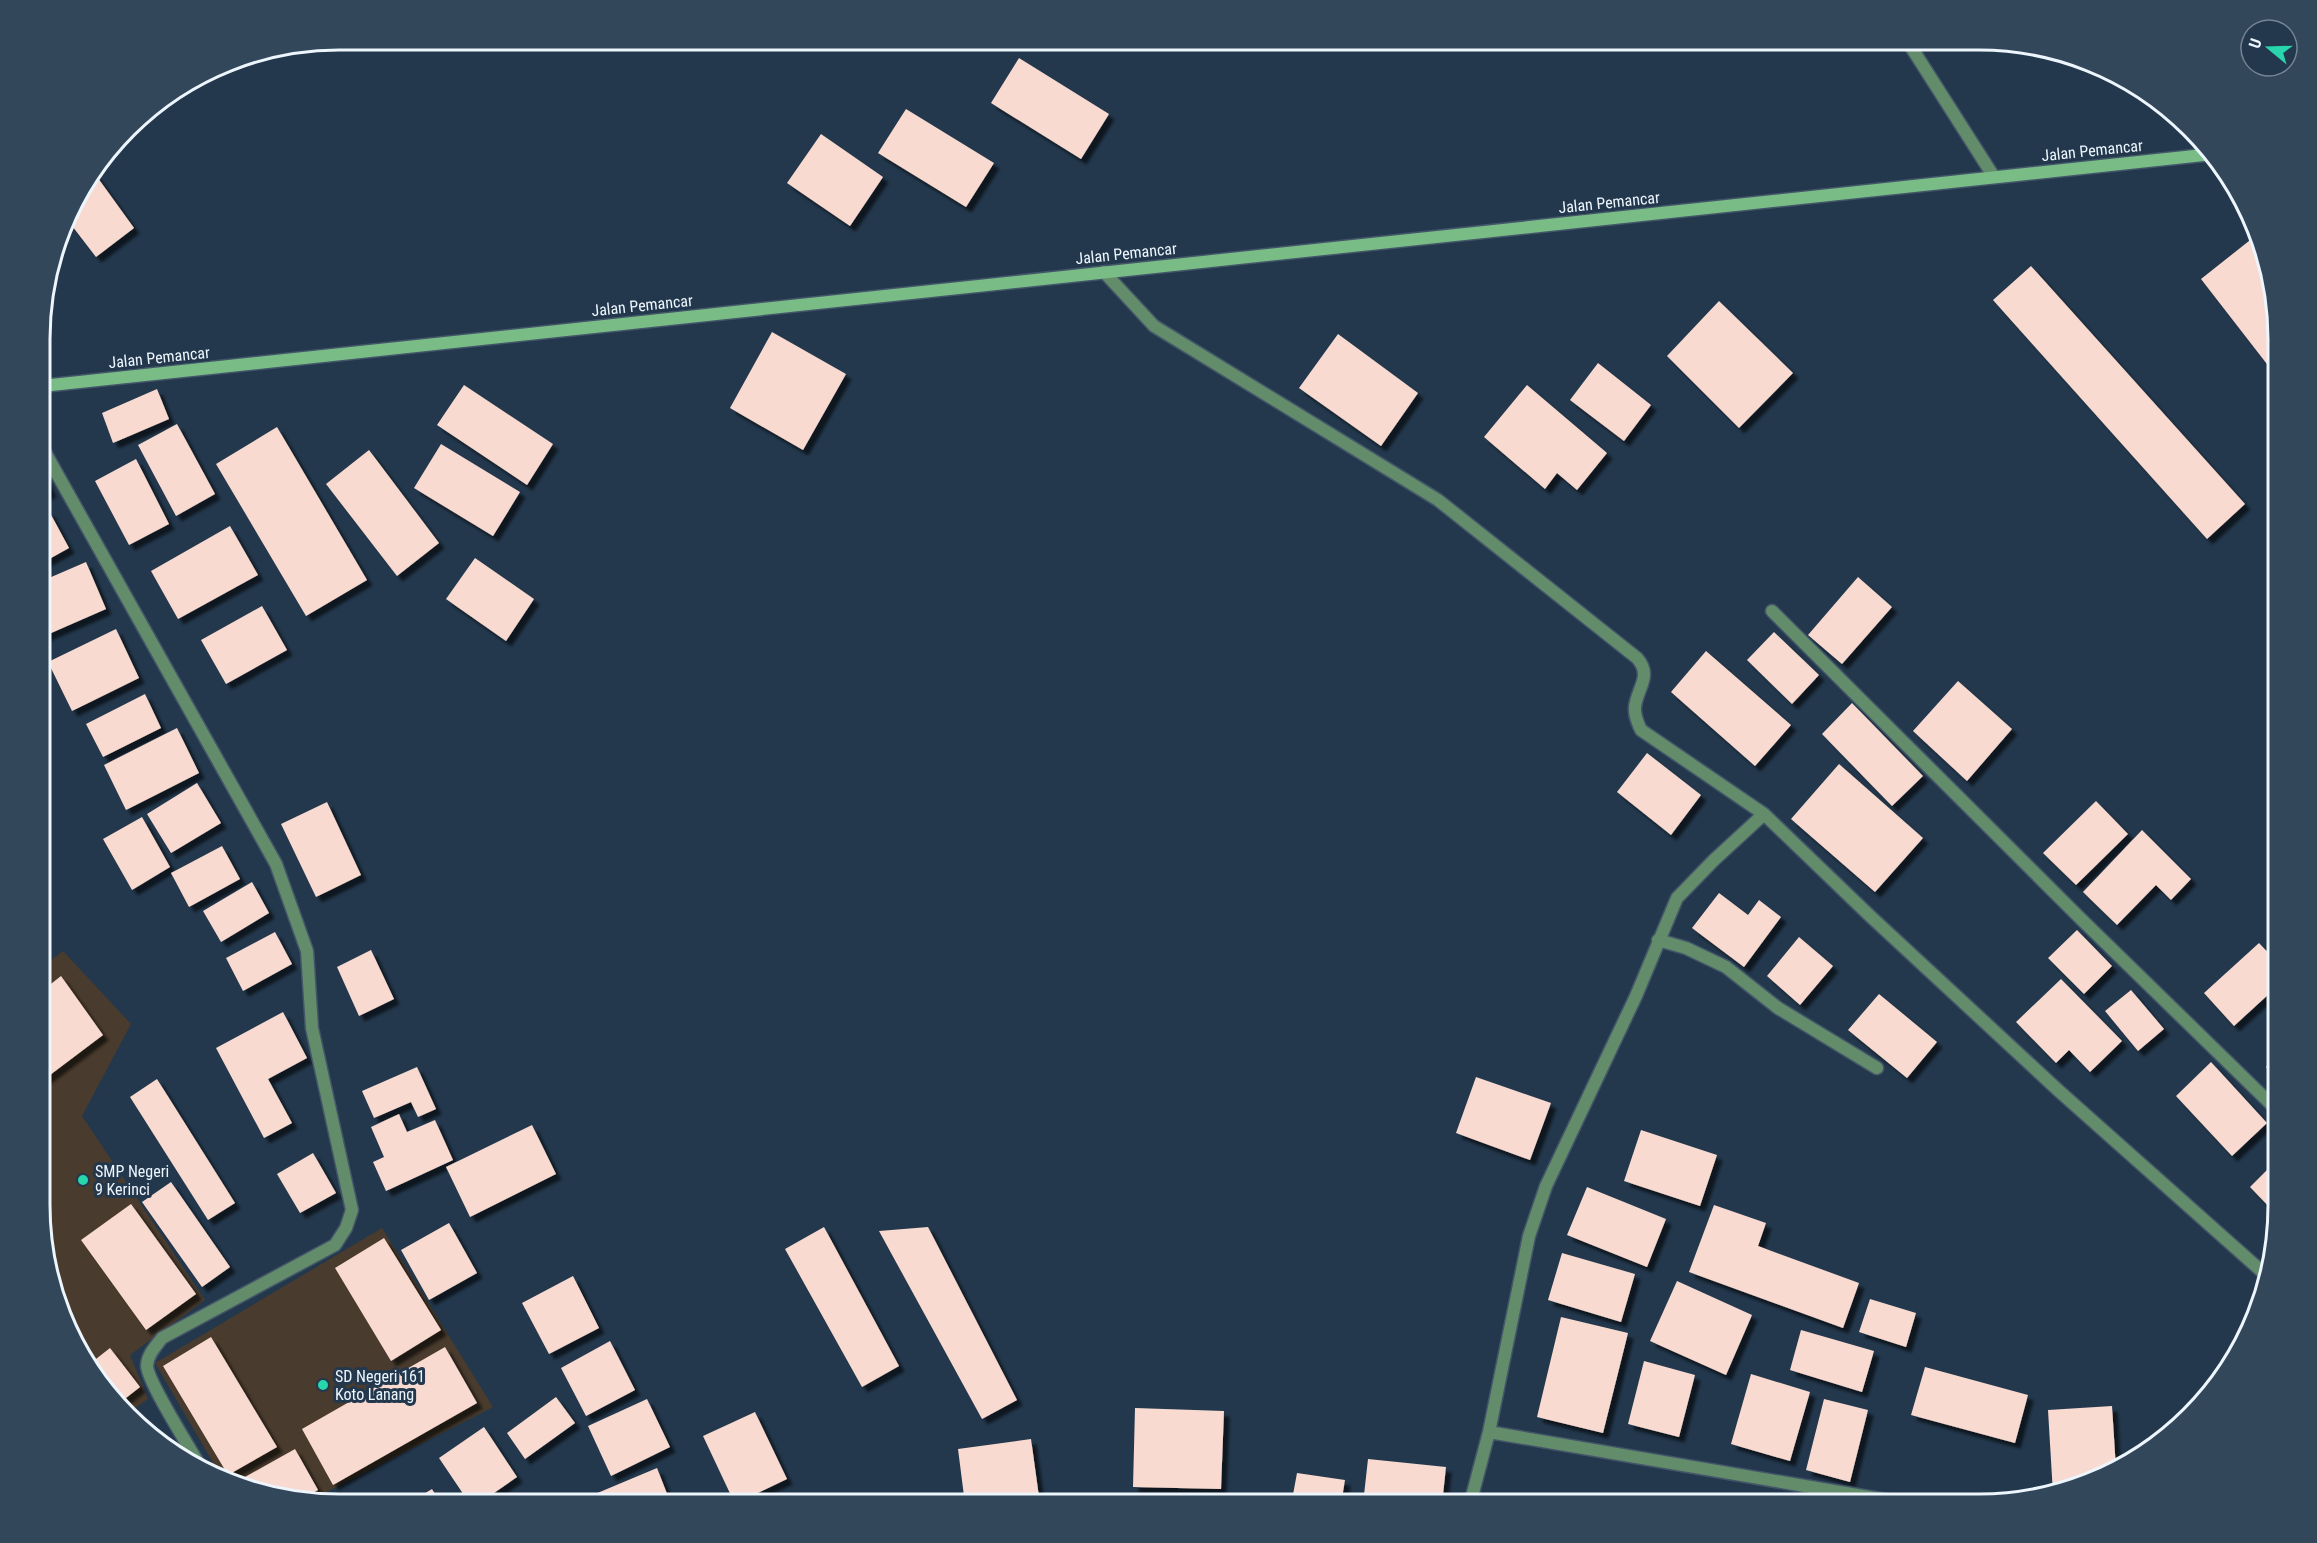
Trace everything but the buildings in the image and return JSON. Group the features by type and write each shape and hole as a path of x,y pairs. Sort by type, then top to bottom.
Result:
{"main road":[{"name":"Jalan Pemancar","path":"50,385 2202,155"}],"street":[{"path":"1913,50 1994,177"},
{"path":"1104,272 1154,326 1438,500 1637,658 1644,666 1645,677 1635,708 1636,720 1641,730 1764,814 2059,1091 2260,1270"},
{"path":"50,461 276,864 307,951 312,1028 352,1210 346,1228 335,1245 162,1338 150,1354 147,1366 153,1383 193,1455"},
{"path":"1772,611 2081,920 2268,1101"},
{"path":"1473,1494 1489,1432 1529,1236 1546,1186 1636,996 1677,898 1764,814"},
{"path":"1658,940 1686,948 1726,967 1778,1008 1877,1068"},
{"path":"1489,1432 1851,1494"}],"shaded area":[{"name":"SMP Negeri 9 Kerinci","path":"63,951 131,1024 82,1116 205,1300 130,1355 148,1399 134,1409 109,1381 88,1349 71,1315 55,1261 50,1224 50,961"},
{"name":"SD Negeri 161 Koto Lanang","path":"382,1228 493,1407 324,1493 301,1491 264,1484 215,1466 155,1363"}],"place":[{"name":"SMP Negeri 9 Kerinci","path":"83,1180"},
{"name":"SD Negeri 161 Koto Lanang","path":"323,1385"}]}
